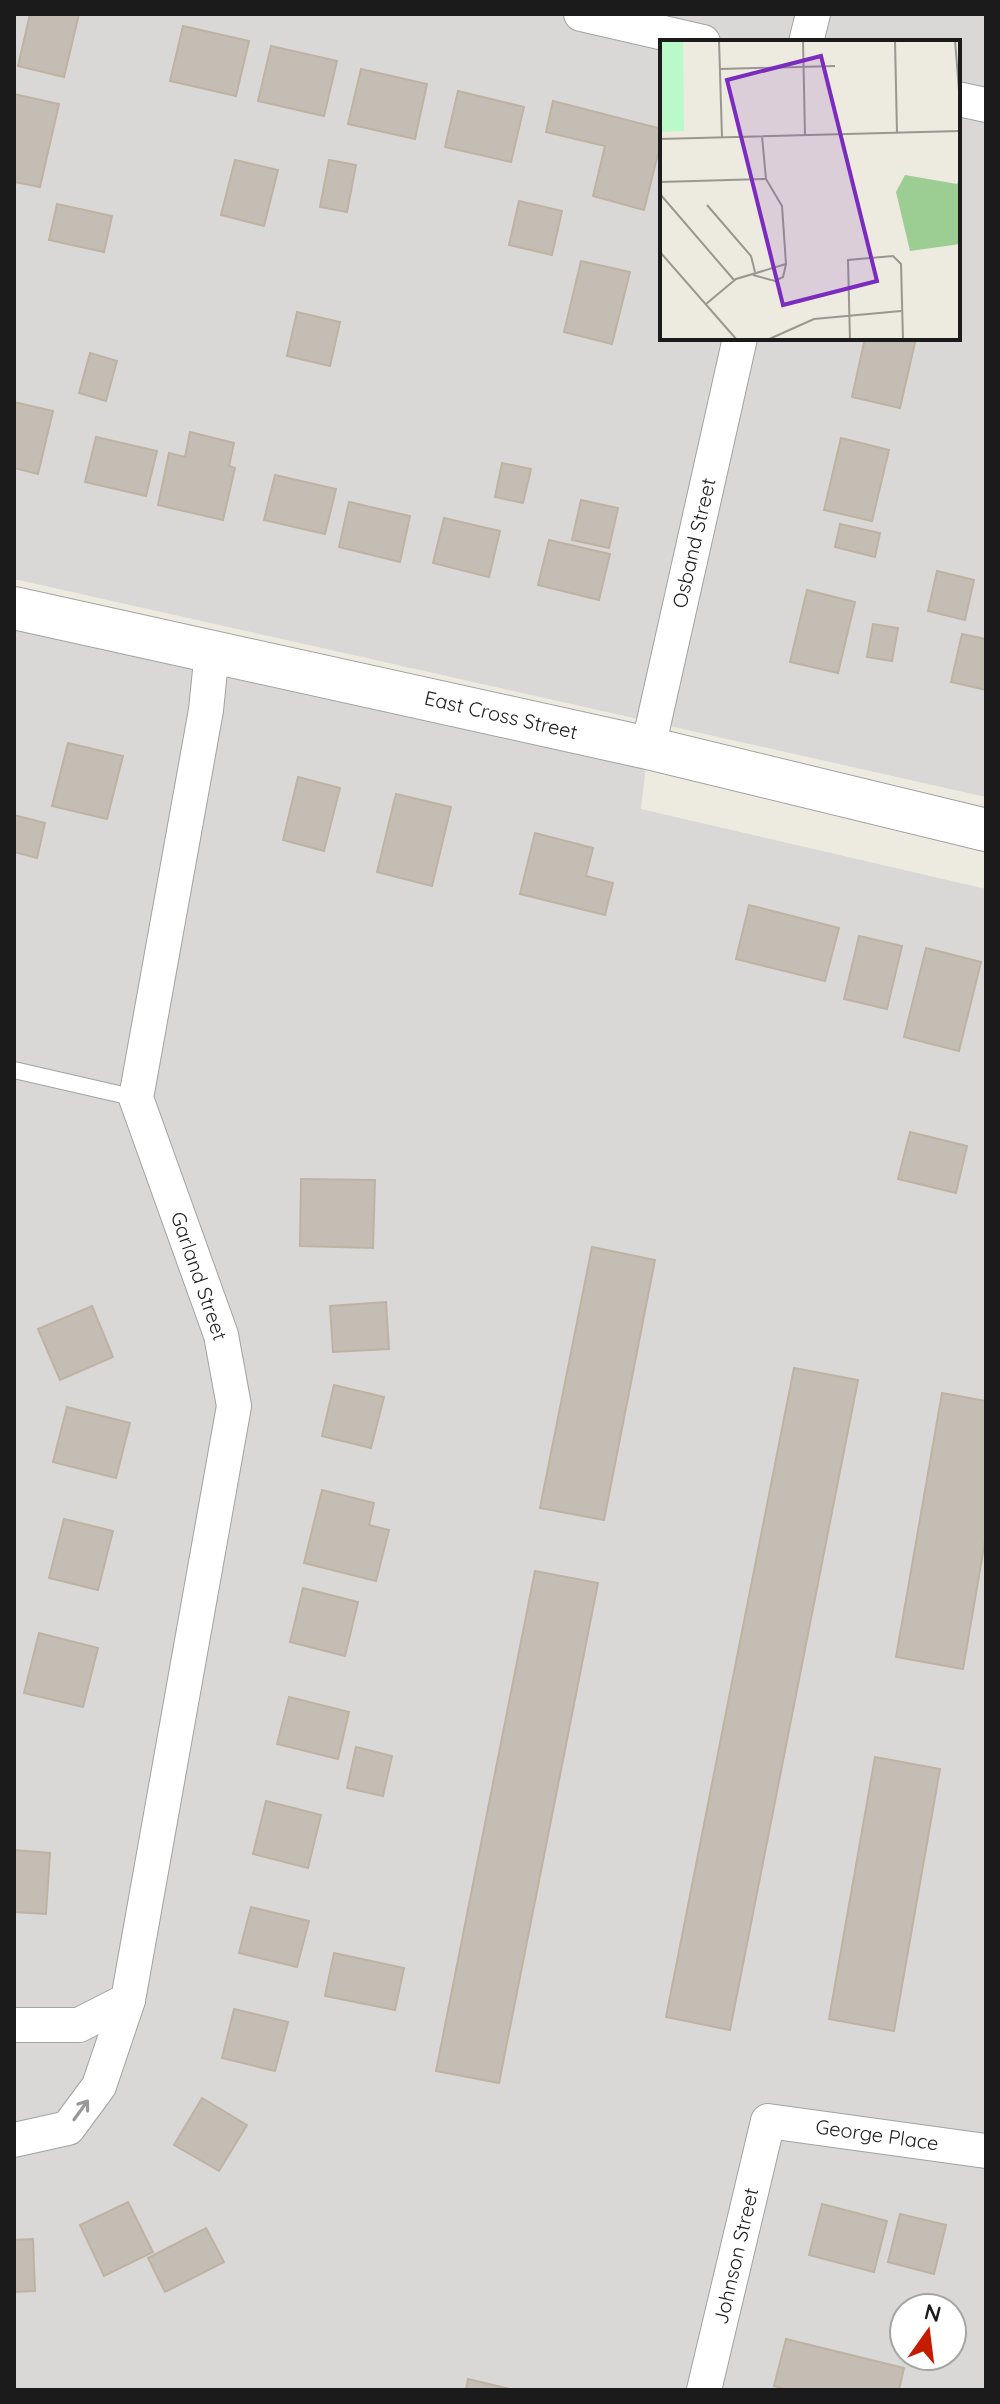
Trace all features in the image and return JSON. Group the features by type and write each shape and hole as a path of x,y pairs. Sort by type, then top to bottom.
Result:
{"street":[{"path":"581,14 694,40"},
{"path":"806,40 813,14"},
{"path":"960,99 986,105"},
{"name":"Osband Street","path":"648,748 740,340"},
{"name":"East Cross Street","path":"14,608 648,748 986,830"},
{"name":"Garland Street","path":"14,2140 68,2128 99,2086 128,2000 234,1406 221,1335 136,1098 206,710 212,651"},
{"path":"14,2025 79,2025 128,2000"},
{"name":"George Place","path":"768,2121 986,2151"},
{"name":"Johnson Street","path":"704,2390 768,2121"}],"lane":[{"path":"14,1070 136,1098"}],"shaded area":[{"path":"14,14 986,14 986,797 14,579"},
{"path":"14,606 648,748 641,809 986,889 986,2390 14,2390"}],"building":[{"path":"30,14 79,14 64,77 18,66"},
{"path":"183,26 249,41 236,96 170,81"},
{"path":"271,46 337,61 324,116 258,101"},
{"path":"361,69 427,84 415,139 348,124"},
{"path":"458,91 524,107 511,162 445,147"},
{"path":"14,94 59,104 40,187 14,182"},
{"path":"553,101 660,128 660,146 644,210 593,196 605,146 546,132"},
{"path":"235,160 278,170 264,226 221,215"},
{"path":"329,160 356,165 347,212 320,207"},
{"path":"519,201 562,211 552,255 509,245"},
{"path":"57,204 112,216 104,252 49,240"},
{"path":"581,261 630,272 612,344 564,332"},
{"path":"297,312 340,322 330,366 287,356"},
{"path":"865,340 916,340 900,408 852,397"},
{"path":"90,353 117,361 106,401 79,393"},
{"path":"14,402 53,411 38,474 14,468"},
{"path":"190,432 234,443 229,466 235,468 223,520 158,505 169,453 185,457"},
{"path":"96,437 157,451 146,496 85,482"},
{"path":"841,438 889,450 872,521 824,510"},
{"path":"502,463 531,469 523,503 495,497"},
{"path":"275,475 336,489 325,534 264,520"},
{"path":"581,500 618,508 609,548 572,540"},
{"path":"349,502 410,516 400,562 339,547"},
{"path":"444,518 500,531 489,577 433,563"},
{"path":"840,524 880,533 875,557 835,547"},
{"path":"549,540 610,554 599,600 538,585"},
{"path":"937,571 974,580 965,620 928,611"},
{"path":"807,590 855,602 838,673 790,662"},
{"path":"873,624 898,628 892,661 867,657"},
{"path":"962,634 986,639 986,690 951,682"},
{"path":"68,743 123,756 107,819 52,806"},
{"path":"298,777 340,788 324,851 283,840"},
{"path":"396,794 451,807 432,886 377,872"},
{"path":"14,815 45,823 37,858 14,852"},
{"path":"535,833 593,848 586,876 613,883 605,915 520,894"},
{"path":"749,905 839,928 825,981 736,959"},
{"path":"859,936 902,946 887,1009 844,999"},
{"path":"926,948 981,962 959,1051 904,1037"},
{"path":"910,1132 967,1146 956,1193 898,1179"},
{"path":"301,1179 375,1180 373,1248 300,1246"},
{"path":"592,1247 655,1260 604,1520 540,1508"},
{"path":"386,1302 389,1349 333,1352 330,1306"},
{"path":"92,1306 113,1357 60,1380 38,1329"},
{"path":"794,1368 858,1380 730,2030 666,2017"},
{"path":"334,1385 384,1397 371,1448 322,1436"},
{"path":"942,1393 986,1401 986,1535 963,1669 896,1657"},
{"path":"67,1407 130,1423 116,1478 53,1462"},
{"path":"322,1490 374,1503 369,1525 389,1530 376,1581 304,1563"},
{"path":"64,1519 113,1531 98,1590 49,1578"},
{"path":"535,1571 598,1583 499,2083 436,2071"},
{"path":"303,1588 358,1602 345,1656 290,1642"},
{"path":"39,1633 98,1648 83,1707 24,1693"},
{"path":"289,1697 349,1712 338,1759 277,1744"},
{"path":"356,1747 392,1756 383,1796 347,1788"},
{"path":"875,1757 940,1769 894,2031 829,2019"},
{"path":"266,1801 321,1815 308,1868 253,1854"},
{"path":"14,1850 50,1853 46,1914 14,1912"},
{"path":"251,1907 309,1921 297,1967 239,1953"},
{"path":"334,1953 404,1968 395,2010 325,1996"},
{"path":"234,2009 288,2022 275,2071 222,2058"},
{"path":"202,2098 247,2125 219,2171 174,2145"},
{"path":"128,2202 153,2252 104,2276 80,2225"},
{"path":"822,2204 887,2221 874,2272 809,2255"},
{"path":"900,2214 946,2225 934,2274 888,2262"},
{"path":"206,2228 224,2262 165,2292 148,2258"},
{"path":"33,2239 35,2291 14,2292 14,2240"},
{"path":"786,2339 888,2364 888,2372 903,2372 899,2390 789,2390 774,2386"},
{"path":"468,2379 514,2390 466,2390"}]}
